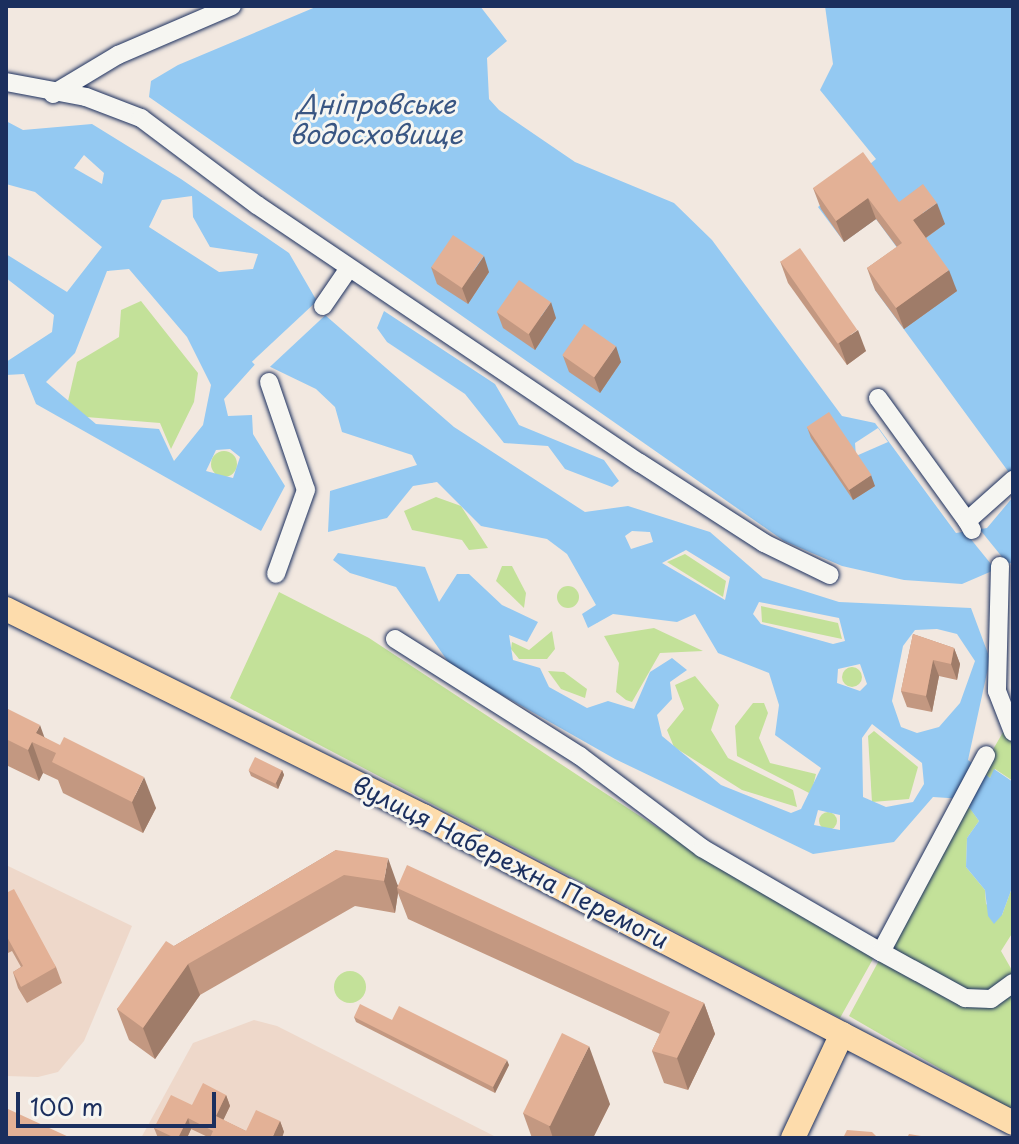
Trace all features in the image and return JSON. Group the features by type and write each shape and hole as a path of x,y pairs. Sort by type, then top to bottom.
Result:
{"main road":[{"name":"вулиця Набережна Перемоги","path":"6,609 1013,1123"},
{"path":"793,1138 842,1034"}],"street":[{"path":"53,94 118,55 232,6"},
{"path":"6,82 53,94 86,97 141,118 349,268 764,543 830,575"},
{"path":"323,306 349,268"},
{"path":"269,382 306,490 276,574"},
{"path":"878,398 970,526 1013,480"},
{"path":"881,952 956,819 986,756 1010,730 997,691 1000,566"},
{"path":"395,639 580,756 702,848 881,952 965,998 991,999 1013,983"}],"shaded area":[{"path":"6,865 132,926 84,1041 58,1072 38,1077 6,1076"},
{"path":"254,1020 277,1026 498,1138 141,1138 193,1043"}],"green space":[{"path":"141,301 198,373 194,402 171,449 160,423 86,417 68,401 77,362 119,337 121,310"},
{"path":"224,451 233,455 237,464 233,473 224,477 215,473 211,464 215,455"},
{"path":"436,497 461,506 488,548 469,550 462,540 412,530 404,511"},
{"path":"685,554 726,581 723,597 667,562"},
{"path":"502,566 512,566 526,593 524,608 496,581"},
{"path":"564,586 572,586 579,597 572,608 564,608 557,601 557,593"},
{"path":"279,592 369,638 655,826 864,948 873,959 840,1018 230,698"},
{"path":"761,606 838,623 842,639 762,622"},
{"path":"654,628 703,651 660,653 632,702 626,700 616,692 619,663 604,636"},
{"path":"552,631 555,649 547,659 519,659 511,649 512,642 529,650"},
{"path":"852,667 859,670 862,677 859,684 852,687 845,684 842,677 845,670"},
{"path":"548,671 564,672 587,689 585,698 561,689"},
{"path":"695,676 719,705 711,730 728,758 793,790 797,807 742,790 674,747 667,730 684,709 675,685"},
{"path":"753,703 764,703 768,713 759,738 770,763 816,774 811,794 737,756 735,726"},
{"path":"1006,727 1013,732 1013,781 995,769 990,778 980,772"},
{"path":"874,731 918,767 909,799 872,802 868,736"},
{"path":"965,801 979,821 967,838 966,867 985,890 986,904 1002,915 1013,885 1013,932 1001,951 1013,972 1013,1111 849,1016"},
{"path":"828,812 837,821 828,830 819,821"},
{"path":"350,971 362,975 366,987 362,999 350,1003 338,999 334,987 338,975"}],"water":[{"name":"Дніпровське водосховище","path":"318,6 480,6 507,41 487,58 489,99 499,110 575,162 674,203 712,240 842,416 875,423 956,533 987,528 1013,497 1013,562 962,584 904,580 842,566 784,541 149,97 151,81 178,65"},
{"path":"825,6 1013,6 1013,478 875,290 909,264 876,219 844,242 818,207 876,159 820,90 833,64"},
{"path":"6,121 23,130 92,124 181,179 289,253 325,315 454,427 585,512 628,506 710,532 763,578 839,602 971,608 990,659 968,760 990,778 994,769 1013,782 1013,885 1002,915 994,924 988,916 985,890 966,867 967,838 979,821 963,799 933,797 894,842 813,854 615,759 451,666 396,587 350,573 333,560 338,553 425,567 439,602 457,574 469,574 502,605 538,622 527,642 509,635 513,660 540,668 549,687 587,708 608,701 634,709 650,672 672,658 687,670 670,682 672,699 657,715 662,736 721,785 791,813 801,809 821,768 775,735 779,705 769,673 718,653 695,614 677,622 613,614 588,628 582,614 596,605 567,554 547,539 481,526 437,482 413,486 387,518 328,532 330,491 417,465 412,455 342,432 335,407 316,389 258,361 224,399 228,416 252,415 253,434 285,486 261,531 36,404 24,374 6,375 6,362 52,332 54,315 6,278 6,254 67,292 102,247 35,192 6,184","holes":["84,155 104,173 102,184 74,168","192,196 193,217 210,247 258,254 253,269 219,272 149,227 162,200","129,269 187,337 211,385 203,425 174,461 159,429 96,424 46,382 75,353 107,271","230,449 240,457 233,478 206,471 216,450","632,531 650,532 653,542 631,549 625,536","686,550 730,577 725,600 662,563","759,602 839,618 845,641 833,644 761,624 753,614","937,629 957,634 975,661 960,703 939,727 917,733 901,727 892,701 903,646 915,630","860,664 867,684 860,691 837,683 838,669","872,724 922,763 924,784 913,802 886,807 863,797 862,738","818,810 840,815 840,830 814,825"]},
{"path":"384,311 495,384 519,425 604,460 619,481 612,487 565,469 548,446 504,443 465,394 387,342 377,328"}],"pier":[{"path":"317,301 328,313 263,373 252,362"},
{"path":"878,428 888,442 856,456 855,443"},
{"path":"977,526 1006,562 996,570 967,534"}],"building":[{"path":"863,152 899,202 923,184 937,203 913,220 949,270 896,308 867,268 902,243 868,198 836,221 813,188"},
{"path":"453,235 484,256 462,288 431,267"},
{"path":"800,248 857,330 838,344 780,262"},
{"path":"519,280 551,302 529,334 497,312"},
{"path":"584,324 616,346 594,377 562,355"},
{"path":"829,412 871,475 849,490 807,427"},
{"path":"913,634 954,648 951,664 933,660 926,696 901,691"},
{"path":"6,708 40,725 36,733 60,745 64,737 144,777 132,802 52,762 56,753 32,742 28,750 6,739"},
{"path":"255,757 282,770 275,784 248,770"},
{"path":"336,850 388,858 384,881 344,875 188,964 143,1028 117,1009 166,941 174,946"},
{"path":"407,865 704,1003 677,1058 652,1051 670,1012 397,888"},
{"path":"14,889 56,967 21,987 13,972 23,966 6,935 6,893"},
{"path":"360,1004 392,1020 399,1006 507,1060 493,1087 354,1017"},
{"path":"562,1033 589,1046 550,1126 523,1113"},
{"path":"203,1083 226,1095 216,1116 246,1131 256,1110 280,1121 272,1138 210,1138 213,1131 188,1118 178,1138 154,1128 171,1095 192,1105"},
{"path":"8,1109 71,1138 6,1138"},
{"path":"847,1130 872,1132 878,1138 843,1138"},
{"path":"909,1134 933,1138 907,1138"}]}
